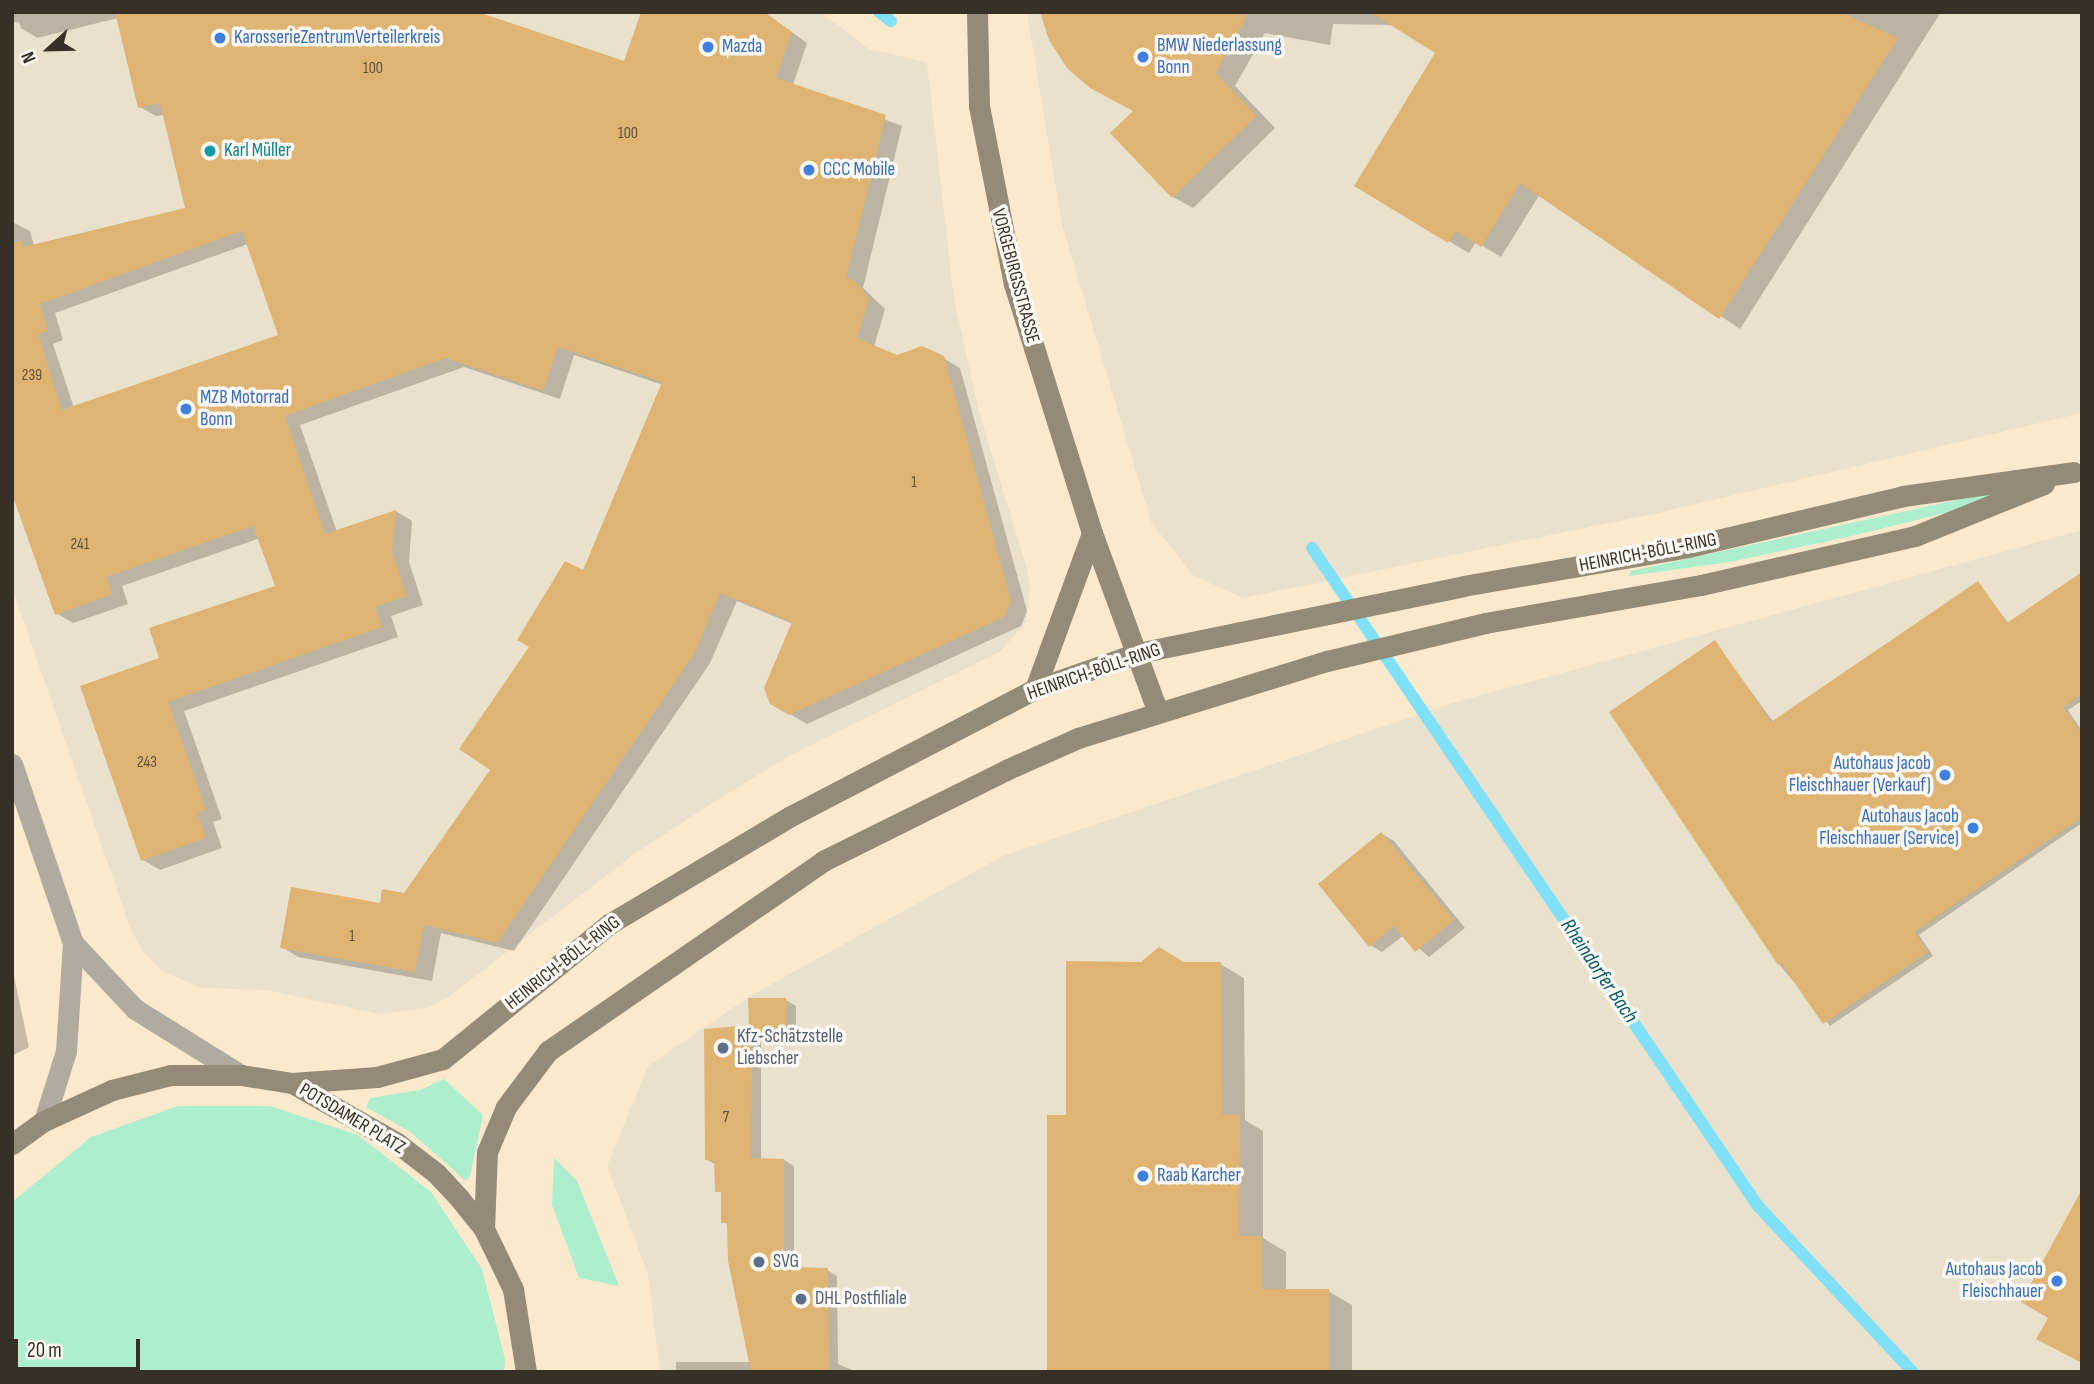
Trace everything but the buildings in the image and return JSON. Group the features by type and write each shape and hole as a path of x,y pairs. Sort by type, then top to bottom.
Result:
{"main road":[{"name":"VORGEBIRGSSTRASSE","path":"977,12 979,106 998,218 1018,301 1092,533 1158,712"},
{"name":"HEINRICH-BÖLL-RING","path":"292,1083 377,1077 443,1059 609,924 789,817 1035,690 1138,653 1464,586 1688,547 1903,496 2077,471"},
{"name":"HEINRICH-BÖLL-RING","path":"484,1229 487,1152 506,1107 548,1051 823,861 1067,743 1158,712 1327,661 1485,623 1701,585 1915,536 2077,471"},
{"path":"1035,690 1092,533"},
{"name":"POTSDAMER PLATZ","path":"13,1143 44,1121 112,1090 171,1075 241,1075 292,1083 397,1143 436,1173 484,1229 513,1289 526,1372"}],"street":[{"path":"12,764 74,943 66,1051 44,1121"},
{"path":"74,943 135,1009 241,1075"}],"shaded area":[{"path":"12,12 821,12 869,49 927,62 954,299 978,408 1027,569 1030,588 1026,622 1001,651 793,754 709,805 633,855 447,998 427,1008 379,1014 266,990 202,988 163,972 143,952 131,930 12,588"},
{"path":"1027,12 2082,12 2082,413 1658,513 1243,598 1194,576 1151,522 1062,225"},
{"path":"2082,530 2082,1372 660,1372 648,1274 607,1166 648,1066 750,996 1003,856 1449,704"}],"green space":[{"path":"2016,487 1949,512 1852,536 1730,562 1629,576 1631,571"},
{"path":"444,1079 483,1115 470,1177 465,1180 409,1131 366,1107 370,1098 420,1090"},
{"path":"178,1106 270,1106 358,1135 431,1192 482,1269 505,1359 504,1372 12,1372 12,1202 91,1137"},
{"path":"554,1158 577,1181 619,1286 579,1278 552,1205"}],"waterway":[{"name":"Rheindorfer Bach","path":"879,12 891,21"},
{"name":"Rheindorfer Bach","path":"1312,548 1758,1206 1913,1372"}],"place":[{"name":"KarosserieZentrumVerteilerkreis","path":"220,38"},
{"name":"Mazda","path":"708,47"},
{"name":"BMW Niederlassung Bonn","path":"1143,57"},
{"name":"Karl Müller","path":"210,151"},
{"name":"CCC Mobile","path":"809,170"},
{"name":"MZB Motorrad Bonn","path":"186,409"},
{"name":"Autohaus Jacob Fleischhauer (Verkauf)","path":"1945,775"},
{"name":"Autohaus Jacob Fleischhauer (Service)","path":"1973,828"},
{"name":"Kfz-Schätzstelle Liebscher","path":"723,1048"},
{"name":"Raab Karcher","path":"1143,1176"},
{"name":"SVG","path":"759,1262"},
{"name":"Autohaus Jacob Fleischhauer","path":"2057,1281"},
{"name":"DHL Postfiliale","path":"801,1299"}]}
